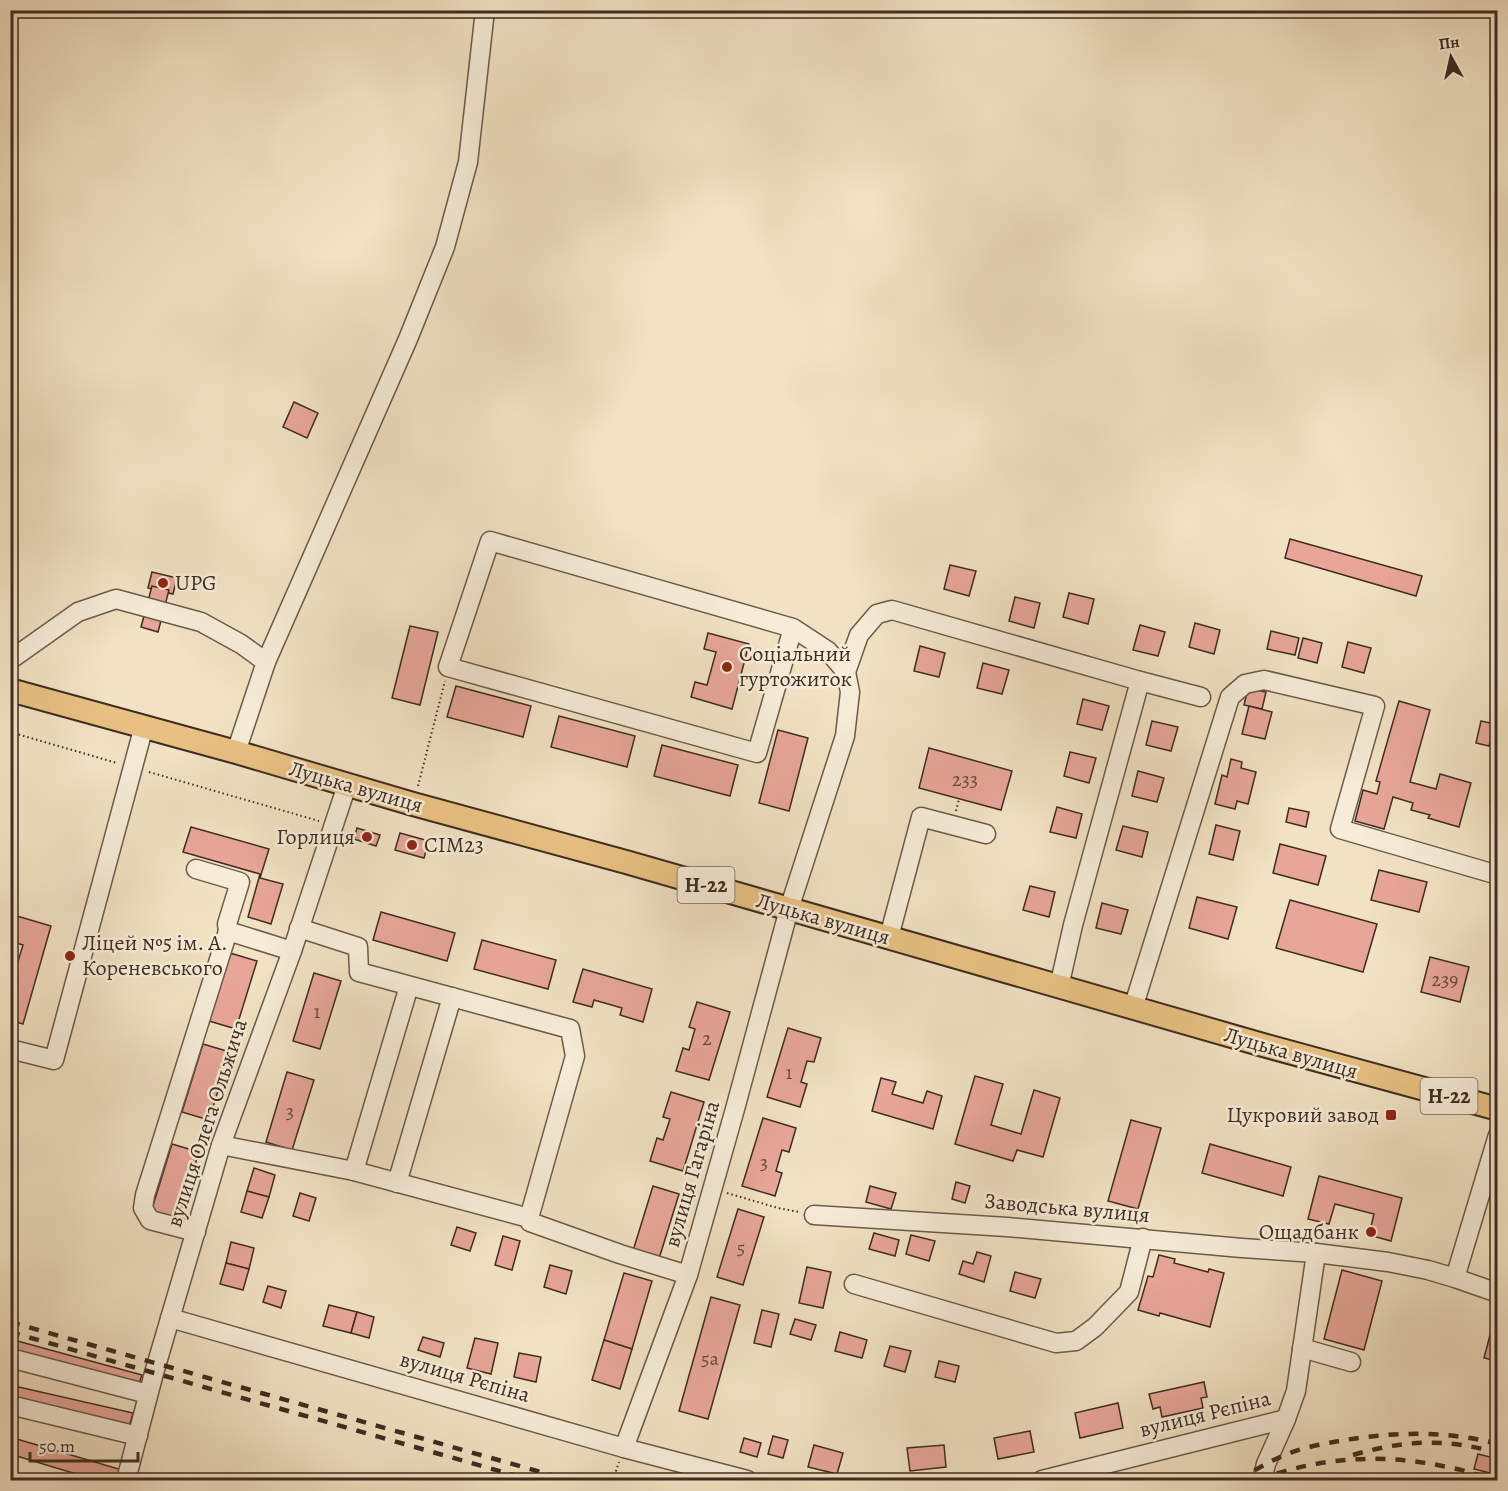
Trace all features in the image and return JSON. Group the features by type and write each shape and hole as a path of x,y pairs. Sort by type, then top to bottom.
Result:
{"main road":[{"name":"Луцька вулиця","path":"10,690 626,862 1308,1058 1497,1109"}],"street":[{"path":"236,752 266,662 408,339 445,247 468,162 485,10"},
{"path":"793,628 757,753 448,667 490,541 793,628 828,651 846,672"},
{"path":"12,662 78,612 116,599 201,622 241,644 266,662"},
{"path":"846,672 859,635 877,614 892,610 1140,681 1201,696"},
{"path":"10,639 12,662"},
{"name":"вулиця Гагаріна","path":"624,1448 688,1275 789,909 845,736 850,692 846,672"},
{"path":"1133,1008 1230,697 1245,684 1264,680 1375,706 1340,829 1497,875"},
{"path":"1059,987 1072,925 1140,681"},
{"path":"10,1048 54,1060 144,726"},
{"name":"вулиця Олега Ольжича","path":"126,1480 148,1394 221,1145 292,951 347,785"},
{"path":"889,938 921,817 986,834"},
{"path":"196,869 240,882 226,924 228,931 142,1208 150,1220 196,1232"},
{"path":"299,928 358,947 359,972 570,1029 575,1056 529,1218"},
{"path":"228,931 292,951"},
{"path":"354,1171 409,986"},
{"path":"397,1183 452,997"},
{"path":"1455,1278 1496,1144"},
{"path":"221,1145 354,1171 529,1218 530,1222 688,1275"},
{"name":"Заводська вулиця","path":"814,1215 1143,1238 1388,1262 1428,1270 1497,1293"},
{"path":"854,1284 1056,1343 1076,1341 1095,1327 1129,1292 1143,1238"},
{"name":"вулиця Рєпіна","path":"1042,1480 1286,1419 1296,1391 1316,1254"},
{"name":"вулиця Рєпіна","path":"170,1318 624,1448 747,1480"},
{"path":"1302,1348 1351,1362"},
{"path":"10,1358 148,1394"},
{"path":"10,1405 138,1436"},
{"path":"1262,1480 1266,1464 1286,1419"}],"path":[{"path":"413,804 448,667"},
{"path":"10,732 334,825"},
{"path":"712,1188 778,1208 814,1215"}],"building":[{"path":"294,402 318,413 307,438 283,427"},
{"path":"1290,539 1422,576 1416,596 1285,558"},
{"path":"950,565 976,571 969,596 944,589"},
{"name":"UPG","path":"152,572 177,578 173,594 148,588"},
{"path":"152,586 169,590 158,632 141,627"},
{"path":"1069,593 1094,599 1088,624 1063,617"},
{"path":"1015,597 1040,603 1034,628 1009,621"},
{"path":"1195,623 1220,630 1214,654 1189,647"},
{"path":"1140,625 1165,632 1158,656 1133,650"},
{"path":"410,626 438,632 420,705 392,698"},
{"path":"1271,631 1299,638 1295,655 1267,649"},
{"name":"Соціальний гуртожиток","path":"708,633 749,644 732,709 691,697 695,682 707,685 716,652 704,649"},
{"path":"1303,638 1322,643 1317,663 1298,658"},
{"path":"1348,642 1371,648 1364,673 1342,667"},
{"path":"920,646 945,653 939,677 914,671"},
{"path":"983,663 1009,670 1002,694 977,688"},
{"path":"456,686 531,706 523,737 447,717"},
{"path":"1248,688 1266,692 1262,709 1244,705"},
{"path":"1083,699 1109,706 1102,730 1077,724"},
{"path":"1399,701 1430,710 1410,782 1436,789 1440,774 1471,783 1459,827 1428,818 1430,815 1411,810 1413,803 1393,797 1384,829 1355,821 1363,790 1377,794 1380,782 1376,781"},
{"path":"1249,706 1272,712 1265,739 1242,734"},
{"path":"559,716 635,736 627,767 551,747"},
{"path":"1152,721 1178,727 1171,751 1146,745"},
{"path":"1481,721 1495,724 1489,746 1476,743"},
{"path":"778,730 808,738 789,811 759,803"},
{"path":"662,745 738,765 730,796 654,776"},
{"path":"929,748 1012,771 1001,810 919,788"},
{"path":"1070,752 1096,758 1089,783 1064,776"},
{"path":"1231,759 1242,762 1241,768 1256,772 1248,804 1237,801 1235,809 1215,804 1222,775 1227,777"},
{"path":"1138,771 1164,778 1157,802 1132,796"},
{"path":"1498,775 1498,804 1490,802"},
{"path":"1057,807 1082,814 1076,838 1050,832"},
{"path":"1289,808 1309,812 1306,827 1286,822"},
{"path":"1216,825 1240,831 1233,860 1209,854"},
{"path":"1123,826 1148,832 1142,857 1116,850"},
{"path":"191,827 269,849 260,878 283,884 271,924 248,917 260,874 183,852"},
{"name":"Горлиця","path":"357,828 380,835 376,846 354,839"},
{"name":"СІМ23","path":"400,833 429,841 424,858 395,850"},
{"path":"1280,844 1326,856 1318,885 1273,873"},
{"path":"1379,870 1427,882 1419,912 1371,900"},
{"path":"1030,886 1055,892 1049,917 1023,910"},
{"path":"1197,897 1237,907 1228,939 1189,928"},
{"path":"1290,900 1377,924 1363,972 1276,948"},
{"path":"1102,903 1128,910 1121,934 1096,928"},
{"path":"381,912 455,933 447,961 373,940"},
{"path":"10,914 51,926 23,1024 10,1020 10,987 23,945 10,941"},
{"path":"482,940 556,960 548,989 474,969"},
{"path":"230,953 257,961 236,1029 209,1021"},
{"path":"1430,957 1469,967 1460,1002 1421,992"},
{"path":"583,969 652,989 643,1022 620,1015 622,1008 594,1000 592,1007 573,1002"},
{"path":"314,973 341,981 320,1049 293,1041"},
{"path":"697,1002 730,1012 709,1080 676,1071 683,1048 689,1050 695,1029 689,1027"},
{"path":"788,1028 821,1038 814,1062 807,1061 801,1082 807,1084 800,1107 767,1097"},
{"path":"203,1044 230,1052 209,1120 182,1112"},
{"path":"287,1072 314,1080 292,1150 266,1142"},
{"path":"975,1076 1003,1084 991,1125 1021,1134 1034,1090 1060,1098 1043,1157 1017,1150 1013,1161 955,1144"},
{"path":"881,1078 896,1082 892,1094 923,1103 927,1091 942,1096 933,1129 872,1111"},
{"path":"671,1092 704,1102 683,1171 650,1161 657,1138 663,1140 670,1119 663,1117"},
{"path":"763,1118 796,1128 789,1152 782,1150 776,1171 782,1173 775,1196 742,1186"},
{"path":"1131,1120 1161,1128 1138,1209 1108,1201"},
{"path":"172,1144 199,1152 178,1220 151,1212"},
{"path":"1210,1144 1291,1167 1283,1196 1202,1173"},
{"path":"254,1168 275,1175 269,1197 247,1191"},
{"path":"1319,1176 1402,1198 1391,1241 1369,1235 1374,1214 1335,1204 1329,1224 1308,1219"},
{"path":"956,1182 970,1186 965,1203 952,1199"},
{"path":"653,1186 679,1194 658,1262 632,1254"},
{"path":"870,1186 896,1193 891,1209 866,1202"},
{"path":"247,1191 269,1197 262,1218 241,1212"},
{"path":"300,1193 316,1198 309,1221 293,1216"},
{"path":"738,1209 764,1217 743,1285 717,1277"},
{"path":"457,1227 476,1233 470,1251 451,1245"},
{"path":"874,1233 899,1240 895,1256 869,1249"},
{"path":"911,1235 935,1241 929,1261 906,1254"},
{"path":"503,1236 520,1241 512,1270 495,1265"},
{"path":"231,1242 254,1248 249,1269 226,1263"},
{"path":"977,1252 991,1256 984,1282 959,1274 963,1261 973,1264"},
{"path":"1159,1255 1175,1259 1174,1263 1208,1272 1209,1269 1224,1273 1210,1327 1160,1313 1159,1316 1138,1310 1148,1276 1153,1277"},
{"path":"226,1263 249,1269 243,1290 220,1284"},
{"path":"550,1265 572,1271 566,1294 544,1287"},
{"path":"807,1267 831,1272 823,1308 799,1303"},
{"path":"1342,1270 1382,1281 1364,1350 1324,1339"},
{"path":"1015,1272 1041,1279 1035,1298 1010,1291"},
{"path":"624,1273 652,1281 632,1349 604,1340"},
{"path":"268,1286 286,1291 281,1308 263,1302"},
{"path":"711,1297 740,1305 708,1419 679,1411"},
{"path":"329,1305 357,1312 351,1333 323,1326"},
{"path":"762,1310 779,1314 771,1347 754,1343"},
{"path":"357,1312 374,1317 369,1338 351,1333"},
{"path":"1496,1312 1498,1312 1498,1361 1484,1358"},
{"path":"795,1319 816,1325 811,1340 790,1334"},
{"path":"840,1332 867,1340 862,1358 835,1351"},
{"path":"423,1337 444,1343 440,1357 418,1350"},
{"path":"475,1338 498,1343 491,1374 467,1368"},
{"path":"10,1339 142,1375 137,1389 10,1353"},
{"path":"604,1340 632,1349 620,1389 592,1380"},
{"path":"890,1346 911,1351 905,1372 884,1366"},
{"path":"519,1353 541,1357 536,1382 514,1377"},
{"path":"939,1361 959,1366 955,1382 935,1377"},
{"path":"1204,1382 1207,1397 1201,1398 1203,1408 1162,1417 1160,1407 1153,1409 1149,1394"},
{"path":"10,1385 133,1413 127,1433 10,1404"},
{"path":"1118,1403 1123,1428 1080,1438 1075,1413"},
{"path":"1030,1431 1034,1452 998,1459 994,1438"},
{"path":"773,1436 788,1440 783,1458 768,1454"},
{"path":"10,1437 122,1470 118,1480 96,1480 10,1454"},
{"path":"744,1438 761,1443 757,1457 740,1452"},
{"path":"814,1445 843,1453 837,1474 808,1467"},
{"path":"944,1445 946,1467 910,1471 907,1448"},
{"path":"1478,1454 1498,1459 1498,1475 1474,1469"}],"railway":[{"path":"10,1322 569,1480"},
{"path":"10,1332 531,1480"},
{"path":"1237,1480 1296,1451 1359,1438 1418,1434 1458,1436 1498,1444"},
{"path":"1353,1455 1390,1446 1425,1443 1461,1445 1498,1453"},
{"path":"1258,1480 1306,1466 1354,1459 1427,1463 1496,1480"}],"place":[{"name":"UPG","path":"163,583"},
{"name":"Соціальний гуртожиток","path":"727,667"},
{"name":"Горлиця","path":"367,837"},
{"name":"СІМ23","path":"412,845"},
{"name":"Ліцей №5 ім. А. Кореневського","path":"70,956"},
{"name":"Цукровий завод","path":"1391,1115"},
{"name":"Ощадбанк","path":"1371,1232"}]}
